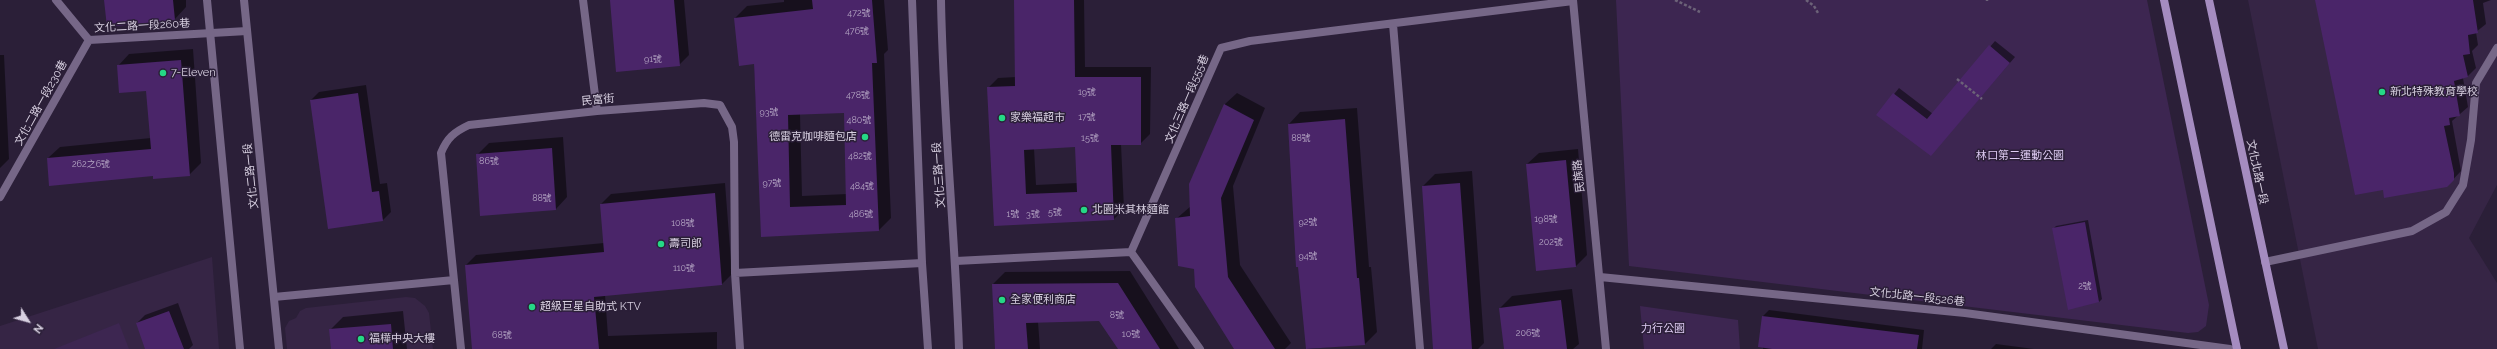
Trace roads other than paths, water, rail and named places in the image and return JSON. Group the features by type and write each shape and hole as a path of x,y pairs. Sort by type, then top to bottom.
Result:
{"main road":[{"path":"2164,0 2237,349"},
{"name":"文化北路一段","path":"2209,0 2284,349"}],"street":[{"name":"文化二路一段260巷","path":"56,0 89,40 247,31"},
{"path":"207,0 240,349"},
{"name":"文化二路一段","path":"244,0 279,349"},
{"path":"583,0 597,111"},
{"name":"文化三路一段","path":"912,0 922,263 928,349"},
{"name":"文化三路一段","path":"941,0 942,74 956,261 959,349"},
{"name":"文化三路一段555巷","path":"1131,252 1221,48 1250,41 1573,0"},
{"name":"民族路","path":"1573,0 1606,349"},
{"path":"1393,24 1420,349"},
{"name":"文化二路一段230巷","path":"0,197 89,40"},
{"path":"2265,262 2412,231 2446,212 2463,184 2471,140 2476,83 2497,48"},
{"name":"民富街","path":"461,349 441,153 446,140 458,130 469,125 597,111 684,104 720,105 732,127 735,273 740,349"},
{"path":"956,261 1131,252 1200,349"},
{"path":"735,273 922,263"},
{"name":"文化北路一段526巷","path":"1600,277 1966,313 2230,349"},
{"path":"274,297 454,280"}],"place":[{"name":"7-Eleven","path":"163,73"},
{"name":"新北特殊教育學校","path":"2382,92"},
{"name":"家樂福超市","path":"1002,118"},
{"name":"德雷克咖啡麵包店","path":"865,137"},
{"name":"北園米其林麵館","path":"1084,210"},
{"name":"壽司郎","path":"661,244"},
{"name":"全家便利商店","path":"1002,300"},
{"name":"超級巨星自助式 KTV","path":"532,307"},
{"name":"福樺中央大樓","path":"361,339"}],"park label":[{"name":"林口第二運動公園","path":"2020,156"},
{"name":"力行公園","path":"1663,329"}]}
